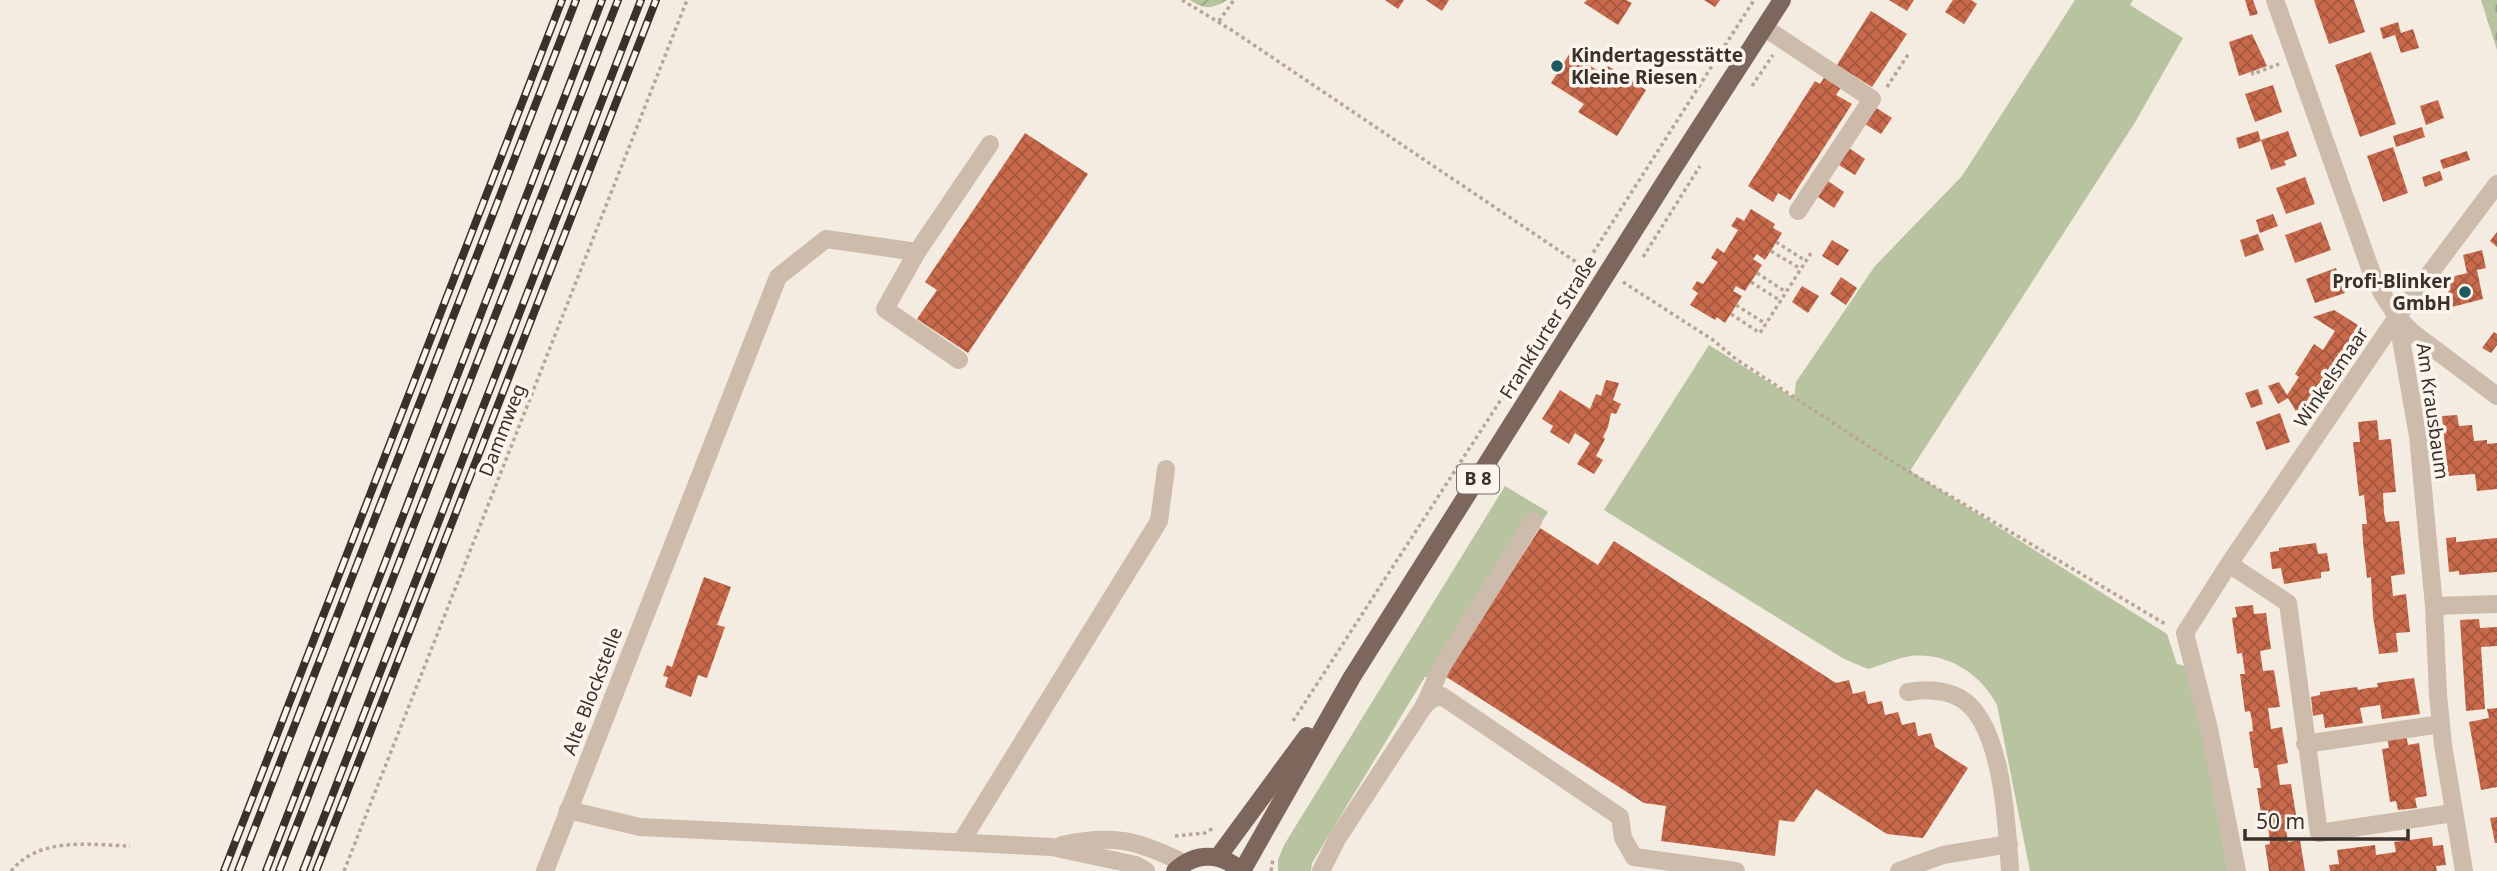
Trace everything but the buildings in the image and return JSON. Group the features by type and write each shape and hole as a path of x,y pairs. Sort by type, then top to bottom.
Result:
{"main road":[{"name":"Frankfurter Straße","path":"1241,871 1352,677 1783,0"},
{"name":"Frankfurter Straße","path":"1217,857 1352,677"},
{"path":"1180,867 1194,858 1217,857"},
{"name":"B 8","path":"1217,857 1227,860 1241,871"}],"street":[{"name":"Am Krausbaum","path":"2275,0 2371,271 2397,317 2418,436 2434,606 2441,724 2464,871"},
{"path":"1765,28 1872,99 1798,211"},
{"path":"959,360 885,309 917,252 990,144"},
{"name":"Winkelsmaar","path":"2185,633 2397,317 2497,184"},
{"name":"Alte Blockstelle","path":"545,871 778,276 826,239 917,252"},
{"path":"2397,317 2413,333 2497,396"},
{"path":"961,842 1159,521 1166,469"},
{"path":"1321,871 1338,839 1423,706 1441,668 1533,521"},
{"path":"2229,564 2288,603 2319,833 2453,813"},
{"path":"2434,606 2497,604"},
{"path":"2185,633 2209,729 2237,871"},
{"path":"1908,692 1930,689 1960,698 1972,708 1985,727 1998,771 2009,844 2010,871"},
{"path":"1423,706 1442,696 1620,817 1623,838 1634,857 1736,871"},
{"path":"2305,744 2441,724"},
{"path":"568,810 640,827 1052,847 1136,865 1146,871"},
{"path":"1052,847 1104,839 1129,841 1148,846 1180,867"},
{"path":"1899,871 1943,855 2009,844"}],"path":[{"name":"Dammweg","path":"344,871 687,0"},
{"path":"1182,0 1584,267 1605,276 1713,340 1736,359 1888,459 2162,622 2185,633"},
{"path":"1218,22 1234,0"},
{"path":"1573,287 1754,0"},
{"path":"1872,99 1883,93 1909,53"},
{"path":"2252,72 2261,71"},
{"path":"1776,242 1806,261"},
{"path":"1771,251 1801,269"},
{"path":"1731,314 1760,333 1811,253"},
{"path":"1757,273 1786,292"},
{"path":"1751,282 1781,300"},
{"path":"1736,305 1766,324"},
{"path":"1289,726 1558,310"},
{"path":"11,871 21,860 41,850 61,845 130,846"}],"green space":[{"path":"1190,0 1227,0 1209,7"},
{"path":"2075,0 2133,0 2130,5 2183,38 2134,124 1910,471 2167,634 2177,664 2189,667 2228,871 2030,871 1997,705 1972,675 1950,662 1924,656 1906,657 1868,669 1844,659 1604,510 1709,345 1794,398 1796,382 1875,266 1962,176"},
{"path":"2481,0 2497,0 2497,50"},
{"path":"1505,486 1548,512 1444,676 1425,677 1312,863 1311,871 1278,871 1278,860 1284,845"}],"railway":[{"path":"224,871 562,0"},
{"path":"238,871 576,0"},
{"path":"266,871 602,0"},
{"path":"279,871 618,0"},
{"path":"303,871 641,0"},
{"path":"316,871 656,0"}],"place":[{"name":"Kindertagesstätte Kleine Riesen","path":"1557,66"},
{"name":"Profi-Blinker GmbH","path":"2465,292"}]}
